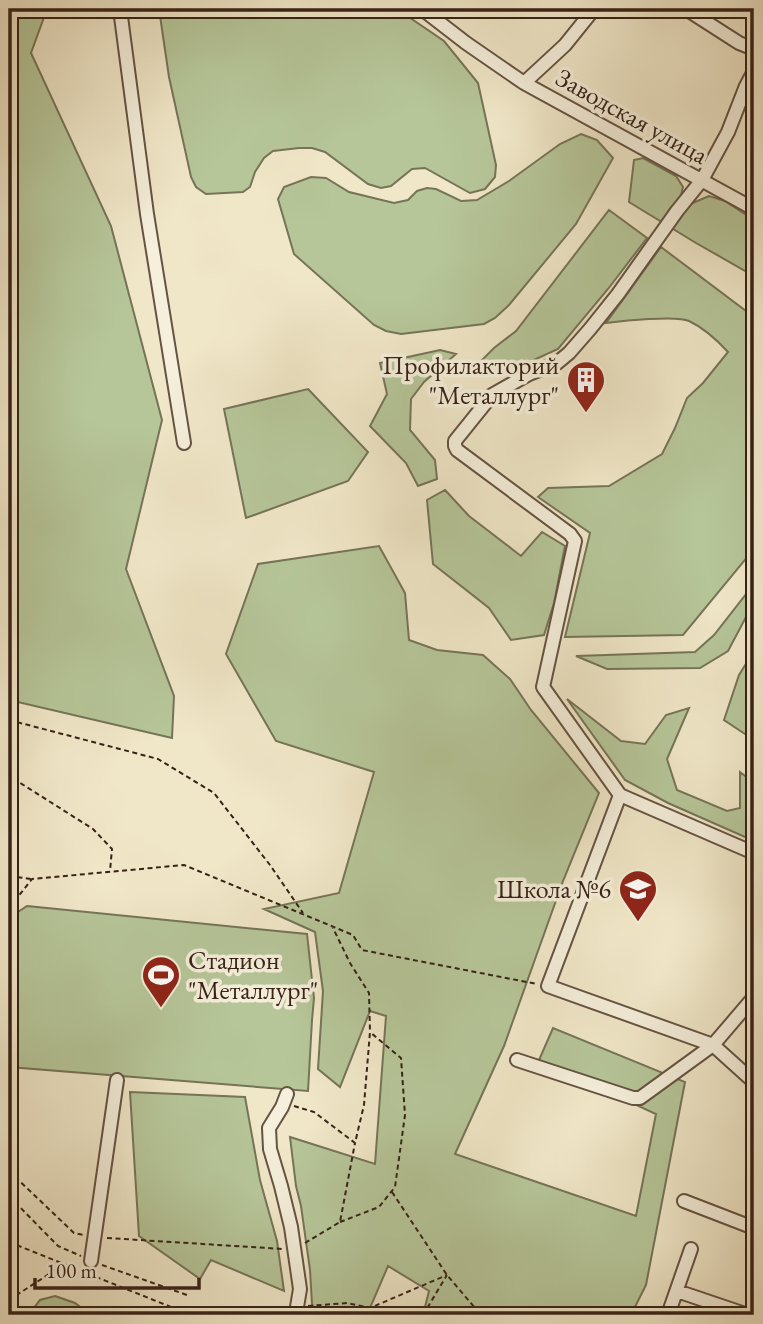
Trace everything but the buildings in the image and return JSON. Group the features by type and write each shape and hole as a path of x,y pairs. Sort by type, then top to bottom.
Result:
{"street":[{"path":"120,9 147,214 184,443"},
{"name":"Заводская улица","path":"422,9 524,83 754,209"},
{"path":"686,9 739,43 754,49"},
{"name":"Заводская улица","path":"524,83 565,46 591,10"},
{"path":"754,71 728,132 702,180 618,294 569,353 557,362 492,395 455,441 457,450 570,534 575,541 543,687 620,795 754,853"},
{"path":"620,795 548,986 713,1045 754,1082"},
{"path":"517,1060 640,1098 713,1045 754,997"},
{"path":"91,1261 117,1080"},
{"path":"285,1098 269,1128 270,1149 291,1227 300,1289 297,1307"},
{"path":"684,1201 754,1228"},
{"path":"668,1315 691,1249"},
{"path":"677,1291 748,1315"}],"path":[{"path":"9,720 158,759 215,793 305,915"},
{"path":"9,771 14,779 93,830 112,849 110,872"},
{"path":"9,876 32,879 184,865 353,935 362,950 548,986"},
{"path":"9,908 32,879"},
{"path":"333,927 350,963 369,993 370,1032 364,1105 340,1222"},
{"path":"9,1171 74,1233 94,1237 294,1250 340,1222 379,1207 394,1187 405,1115 401,1058 370,1032"},
{"path":"285,1098 314,1112 355,1143"},
{"path":"391,1192 447,1275 481,1315"},
{"path":"9,1196 58,1246 91,1261 187,1295"},
{"path":"9,1242 181,1311"},
{"path":"9,1300 63,1265"},
{"path":"370,1308 447,1275"},
{"path":"423,1315 447,1275"},
{"path":"297,1307 347,1303 418,1315"}],"green space":[{"path":"9,9 47,9 31,53 111,226 162,420 126,569 174,696 172,738 9,700"},
{"path":"159,9 397,9 444,41 478,83 496,165 495,177 485,189 470,193 425,168 412,169 391,186 381,188 368,184 325,152 299,148 273,151 264,158 250,187 243,192 206,194 196,187 191,177 169,77"},
{"path":"581,134 597,140 613,158 576,224 509,305 484,324 401,334 386,331 374,325 294,254 278,199 284,187 311,177 326,178 349,192 394,203 408,200 417,191 427,188 436,189 461,201 477,200 509,181 560,144"},
{"path":"643,158 676,176 683,187 680,200 688,205 709,196 725,201 754,220 754,276 629,202 634,160"},
{"path":"609,210 647,238 558,349 510,371 473,369 516,331"},
{"path":"661,247 754,317 754,549 683,635 565,637 590,533 538,497 548,488 609,486 662,454 687,398 728,352 705,331 683,319 606,323"},
{"path":"440,350 456,354 424,382 411,399 410,430 435,460 437,479 418,486 406,463 370,426 387,394 380,363"},
{"path":"308,389 368,452 348,481 246,518 224,409"},
{"path":"445,490 469,516 521,556 542,532 565,546 554,603 544,635 511,640 489,608 433,564 427,500"},
{"path":"379,546 405,593 409,640 437,650 483,655 510,679 531,710 599,793 563,881 504,1046 455,1154 636,1216 656,1114 539,1060 553,1028 685,1082 646,1285 631,1315 423,1315 429,1291 388,1266 367,1315 318,1315 312,1304 310,1270 290,1137 375,1164 386,1016 370,1011 340,1087 318,1069 323,991 315,932 264,909 339,893 374,772 276,741 226,654 258,564"},
{"path":"754,584 754,602 728,651 700,668 607,669 576,656 695,652 714,635"},
{"path":"754,651 754,740 724,720 739,675"},
{"path":"567,699 621,741 645,744 666,715 689,708 667,759 677,790 727,811 740,808 740,772 754,783 754,841 668,803 625,780"},
{"name":"Стадион \"Металлург\"","path":"27,906 307,934 314,998 308,1091 9,1067 9,918"},
{"path":"130,1092 245,1097 260,1180 277,1241 284,1291 211,1260 200,1279 139,1236"},
{"path":"55,1296 75,1303 84,1310 84,1315 31,1315 40,1300"}],"place":[{"name":"Профилакторий \"Металлург\"","path":"586,414"},
{"name":"Школа №6","path":"638,923"},
{"name":"Стадион \"Металлург\"","path":"161,1009"}]}
